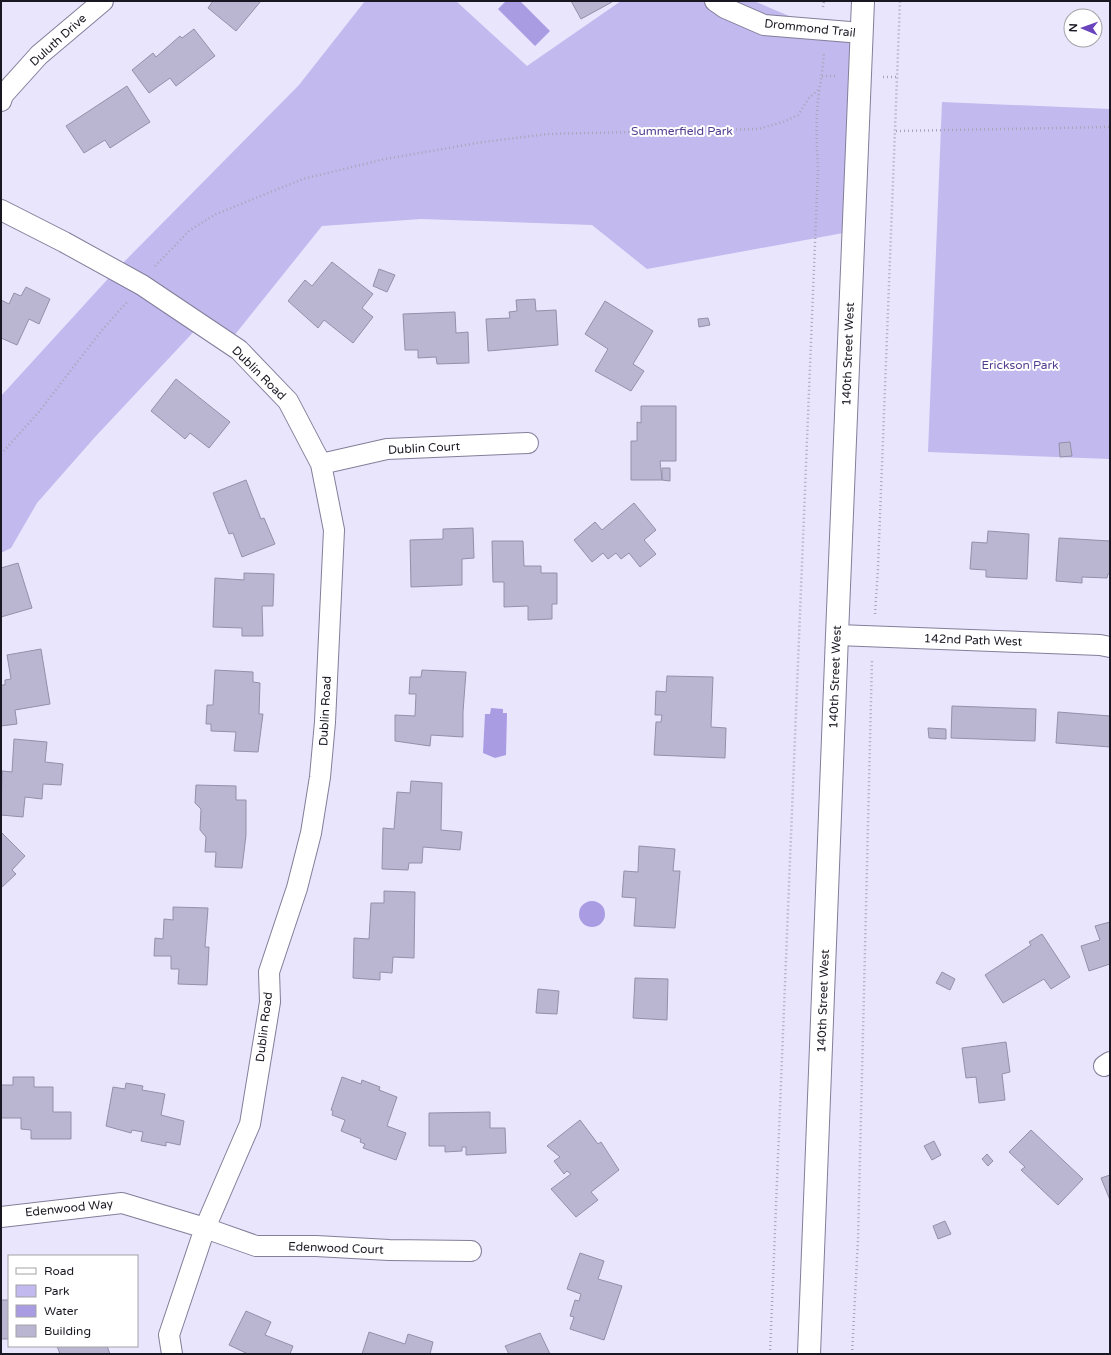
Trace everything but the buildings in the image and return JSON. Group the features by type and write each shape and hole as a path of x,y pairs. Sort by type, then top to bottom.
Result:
{"street":[{"name":"Duluth Drive","path":"1,101 3,95 39,55 103,1"},
{"name":"Drommond Trail","path":"715,1 725,8 764,25 862,33"},
{"name":"140th Street West","path":"809,1354 863,1"},
{"name":"Dublin Road","path":"1,210 64,242 142,285 240,350 288,401 321,464 334,530 326,722 320,777 311,833 301,874 269,972 270,1002 250,1124 205,1228 169,1335 172,1354"},
{"name":"Dublin Court","path":"321,464 388,449 528,443"},
{"name":"142nd Path West","path":"837,635 1100,645 1110,647"},
{"name":"Edenwood Way","path":"1,1217 32,1212 122,1203 205,1228"},
{"name":"Edenwood Court","path":"205,1228 256,1246 316,1246 389,1250 471,1251"}],"path":[{"path":"770,1354 818,169 817,114 824,53 822,30 824,1"},
{"path":"852,1354 858,1240 871,687 878,568 900,1"},
{"path":"1,454 38,413 102,330 142,285 159,262 190,230 216,214 303,179 385,159 482,142 548,134 758,129 783,122 798,115 809,98 819,90"},
{"path":"896,131 1110,127"}],"green space":[{"name":"Summerfield Park","path":"365,1 456,1 527,66 621,1 754,1 822,30 862,33 854,231 647,269 592,225 421,219 322,226 229,342 201,324 95,437 37,503 11,548 1,553 1,396 116,270 299,85"},
{"name":"Erickson Park","path":"942,102 1110,109 1110,459 928,452"}],"water":[{"path":"506,1 520,1 550,31 535,46 498,9"},
{"path":"491,708 503,709 503,713 507,713 506,755 495,758 483,753 485,714 490,714"},
{"path":"592,901 601,905 605,914 601,923 592,927 583,923 579,914 583,905"}]}
